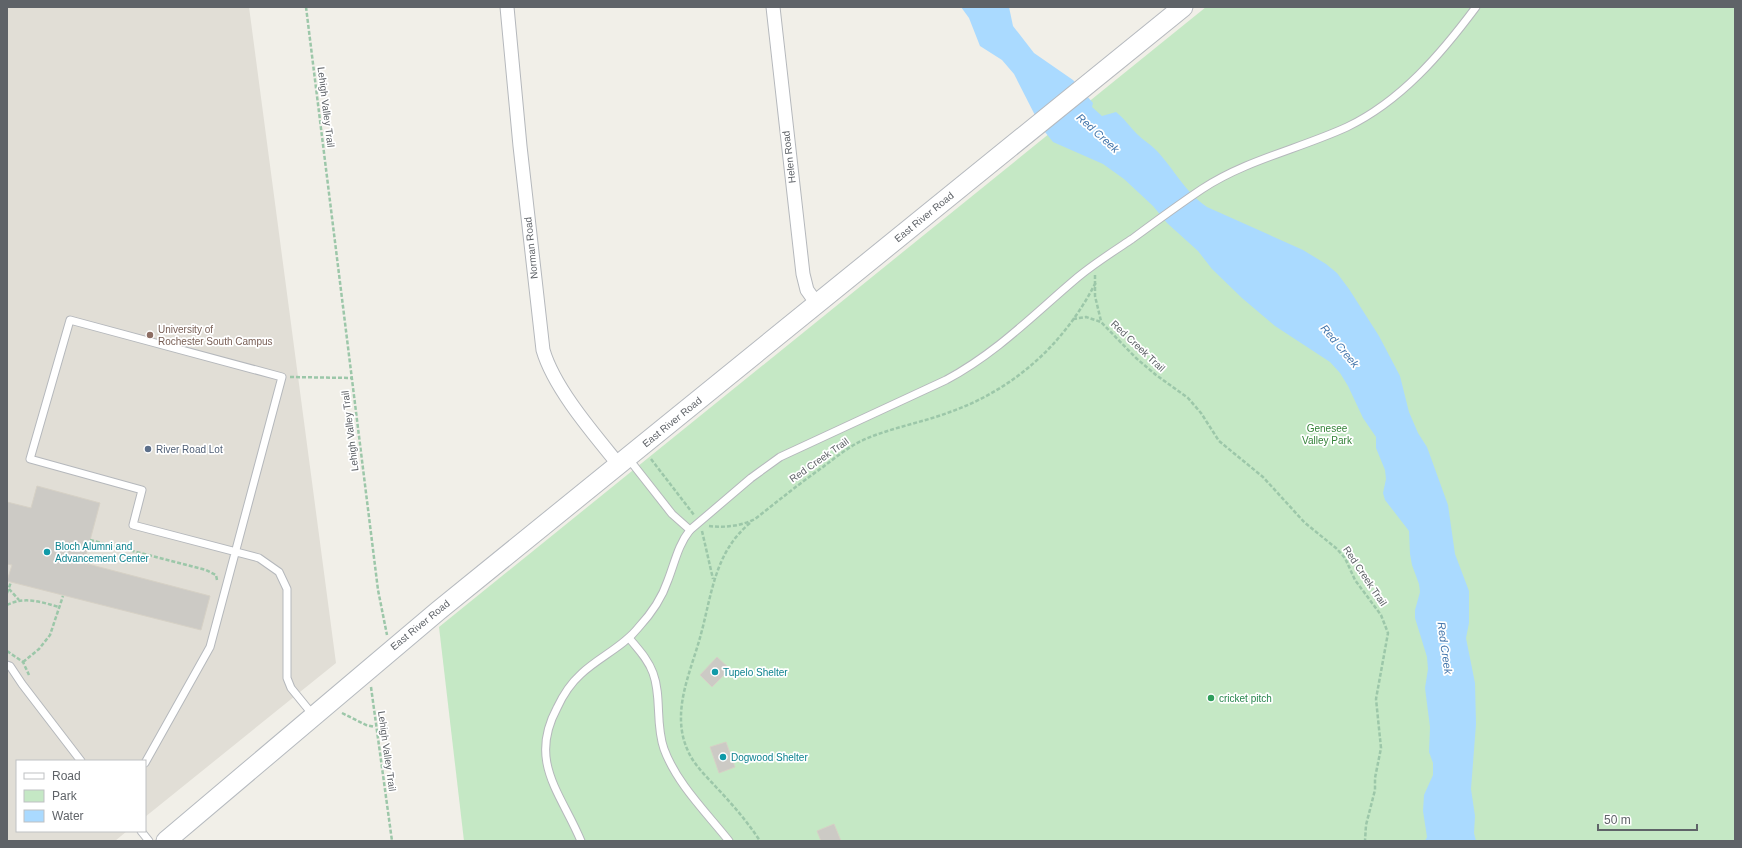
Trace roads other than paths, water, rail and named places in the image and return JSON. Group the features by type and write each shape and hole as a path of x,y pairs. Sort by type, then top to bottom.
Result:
{"street":[{"name":"Norman Road","path":"507,7 521,154 543,350 549,368 559,386 623,461"},
{"name":"Helen Road","path":"772,7 803,274 808,290 817,304"},
{"name":"East River Road","path":"166,841 438,611 1098,76 1176,9"}],"lane":[{"path":"581,841 553,785 548,771 546,741 548,726 570,685 591,665 629,638 646,619 662,594 679,547 690,530 721,505 750,478 780,457 946,380 971,366 1007,340 1090,268 1201,190 1245,167 1332,134 1373,113 1427,67 1449,42 1476,7"},
{"path":"146,761 210,647 236,553 282,377 70,320 30,460 142,490 133,525 236,553 259,558 280,572 287,589 287,678 292,688 320,710"},
{"path":"623,461 672,514 690,530"},
{"path":"629,638 645,657 653,672 657,690 661,737 669,760 689,792 730,841"},
{"path":"7,665 10,666 80,760"},
{"path":"142,832 149,841"}],"water":[{"name":"Red Creek","path":"961,7 1009,7 1013,26 1034,53 1073,80 1093,103 1092,107 1102,116 1116,112 1119,114 1137,134 1156,150 1192,194 1207,207 1303,250 1326,264 1337,273 1349,289 1379,336 1400,376 1409,412 1418,433 1427,447 1448,505 1455,554 1469,591 1469,623 1466,638 1475,683 1476,724 1471,789 1475,816 1474,833 1476,841 1425,841 1427,837 1423,811 1424,795 1433,775 1433,763 1429,752 1430,727 1425,688 1428,669 1427,657 1415,618 1415,610 1420,592 1419,584 1412,565 1409,531 1385,500 1383,493 1386,479 1385,470 1376,448 1376,437 1363,418 1348,386 1340,373 1330,362 1275,326 1242,298 1212,269 1198,251 1167,223 1153,206 1124,179 1103,164 1053,142 1041,127 1014,74 1002,60 980,46 969,18"}],"place":[{"name":"University of Rochester South Campus","path":"150,335"},
{"name":"River Road Lot","path":"148,449"},
{"name":"Bloch Alumni and Advancement Center","path":"47,552"},
{"name":"Tupelo Shelter","path":"715,672"},
{"name":"cricket pitch","path":"1211,698"},
{"name":"Dogwood Shelter","path":"723,757"}],"park label":[{"name":"Genesee Valley Park","path":"1327,434"}]}
